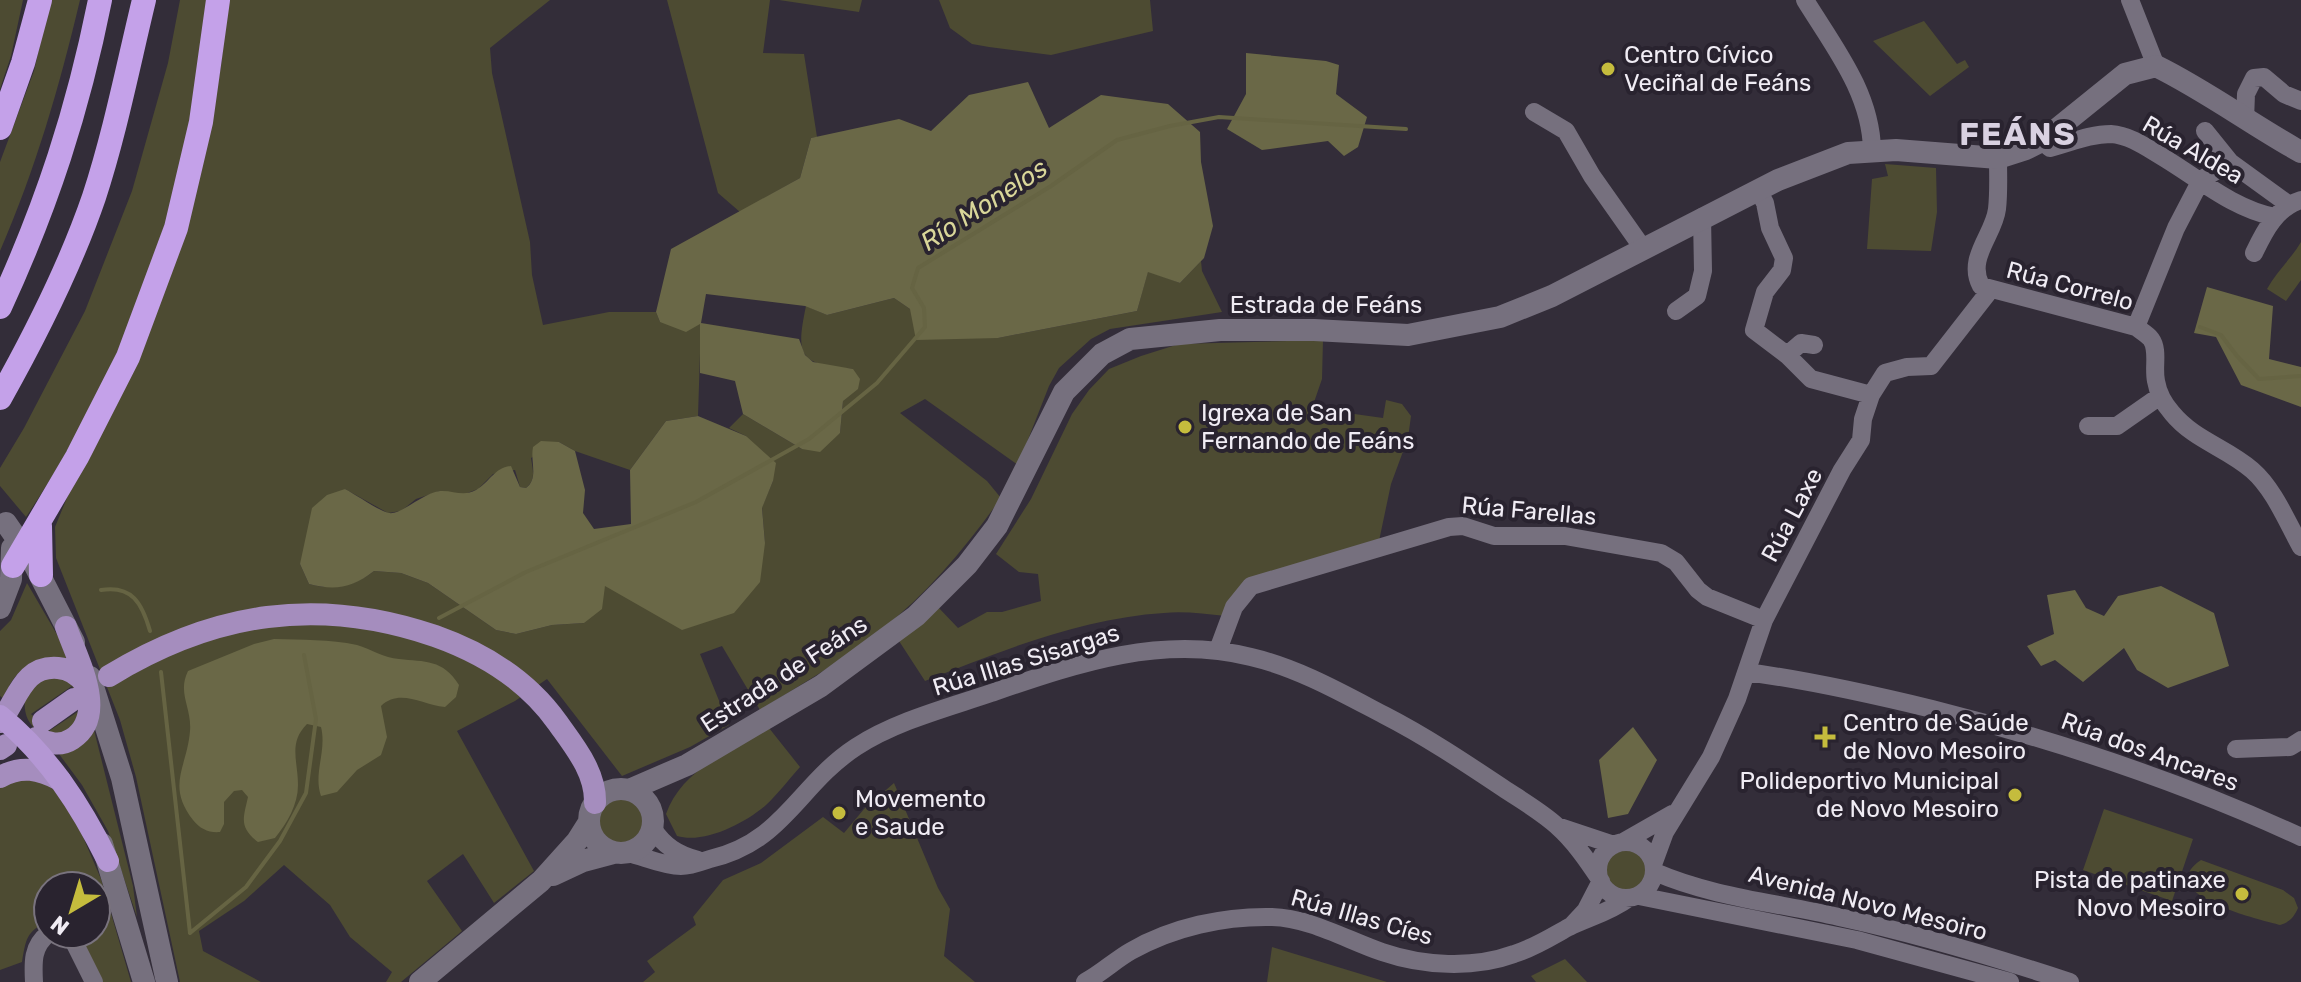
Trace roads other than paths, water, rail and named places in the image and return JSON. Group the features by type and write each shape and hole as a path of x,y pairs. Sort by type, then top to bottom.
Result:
{"highway":[{"path":"0,128 23,63 40,0"},
{"path":"0,307 32,236 63,151 87,64 100,0"},
{"path":"0,398 57,289 93,198 114,130 144,0"},
{"path":"18,557 77,457 128,357 176,228 201,122 218,0"},
{"path":"40,519 41,575"},
{"path":"2,715 60,780 108,861"}],"main road":[{"path":"109,676 171,644 255,619 333,613 369,618 449,641 482,656 509,674 548,710 592,777 592,812"},
{"path":"66,627 80,692 91,706 83,730 62,743 54,744 39,729 80,692"},
{"path":"2,715 22,684 37,670 65,669 78,675 80,692"},
{"path":"0,777 31,769 60,780"},
{"path":"592,777 623,790"}],"street":[{"path":"1805,0 1853,77 1865,103 1872,131 1872,150"},
{"path":"2130,0 2156,66 2187,81 2245,120 2301,152"},
{"name":"Estrada de Feáns","path":"592,812 604,794 623,790 687,765 833,678 916,616 967,565 997,526 1064,392 1102,354 1130,339 1220,330 1314,330 1408,335 1500,317 1539,301 1778,180 1848,153 1872,150 1998,158 2042,141 2125,74 2156,66"},
{"path":"2245,120 2246,94 2254,78 2264,77 2284,94 2301,101"},
{"path":"1534,112 1566,131 1592,176 1642,247"},
{"path":"2205,131 2230,162 2288,207 2265,230 2254,253"},
{"name":"Rúa Aldea","path":"2042,141 2050,148 2091,135 2114,134 2138,142 2255,213 2288,207"},
{"name":"Rúa Correlo","path":"1998,158 1997,211 1975,265 1981,286 2136,327 2153,341 2155,378 2160,396"},
{"path":"2136,327 2176,228 2201,180 2230,162"},
{"path":"1758,190 1784,258 1782,270 1765,292 1754,330 1787,355 1811,379 1871,395 1885,373 1907,367 1931,366 1991,289"},
{"path":"1676,311 1697,296 1703,271 1702,217"},
{"path":"1787,355 1801,343 1814,345"},
{"name":"Rúa Laxe","path":"1654,867 1665,832 1711,757 1764,620 1842,470 1861,440 1863,419 1871,395"},
{"path":"2088,426 2117,426 2160,396 2184,426 2255,472 2301,547"},
{"path":"3,518 18,557 41,575 91,678 114,749 167,982"},
{"name":"Rúa Farellas","path":"1218,650 1234,607 1251,586 1449,527 1463,526 1494,536 1565,536 1661,553 1676,562 1707,597 1764,620"},
{"path":"0,608 18,557"},
{"name":"Rúa Illas Sisargas","path":"620,853 680,866 735,852 757,841 780,821 817,778 859,745 882,733 949,707 1082,663 1163,647 1218,650 1278,665 1396,721 1457,757 1557,826 1587,859 1600,879"},
{"name":"Rúa dos Ancares","path":"1746,672 1861,692 2029,734 2190,789 2301,837"},
{"path":"2,715 39,729 84,802 108,861 144,982"},
{"path":"2236,749 2290,747 2301,740"},
{"name":"Estrada de Feáns","path":"620,853 646,842 665,787 687,765"},
{"path":"623,790 644,798 660,840 674,852 705,861"},
{"name":"Rúa Laxe","path":"1619,843 1659,824 1678,810"},
{"path":"592,812 594,838 599,845 620,853"},
{"path":"420,982 541,881 577,841 592,812"},
{"name":"Rúa Illas Sisargas","path":"1557,826 1619,843"},
{"path":"1619,843 1642,847 1654,867 1647,890 1634,897 1611,893 1600,879 1600,859 1619,843"},
{"path":"541,881 570,865 620,853"},
{"name":"Avenida Novo Mesoiro","path":"1654,867 1696,887 1867,923 1953,945 2070,982"},
{"name":"Rúa Illas Cíes","path":"1572,926 1586,910 1600,879"},
{"name":"Avenida Novo Mesoiro","path":"1634,897 1857,940 2010,982"},
{"name":"Rúa Illas Cíes","path":"1092,980 1130,952 1161,936 1198,924 1275,917 1316,926 1399,958 1441,963 1477,962 1513,955 1634,897"},
{"path":"34,982 35,950"},
{"path":"78,950 94,982"}],"waterway":[{"name":"Río Monelos","path":"439,618 526,572 696,502 809,439 877,383 925,327 924,308 912,288 918,268 1051,186 1117,140 1219,117 1406,129"},
{"name":"Río Monelos","path":"2200,327 2221,335 2259,379 2301,376"},
{"path":"101,590 121,590 134,598 150,631"},
{"name":"Río Monelos","path":"190,933 246,887 280,841 306,793 316,719 304,655"},
{"path":"161,672 190,933"}],"place":[{"name":"Centro Cívico Veciñal de Feáns","path":"1608,69"},
{"name":"Igrexa de San Fernando de Feáns","path":"1185,427"},
{"name":"Centro de Saúde de Novo Mesoiro","path":"1825,737"},
{"name":"Polideportivo Municipal de Novo Mesoiro","path":"2015,795"},
{"name":"Movemento e Saude","path":"839,813"},
{"name":"Pista de patinaxe Novo Mesoiro","path":"2242,894"}],"district":[{"name":"FEÁNS","path":"2018,134"}]}
